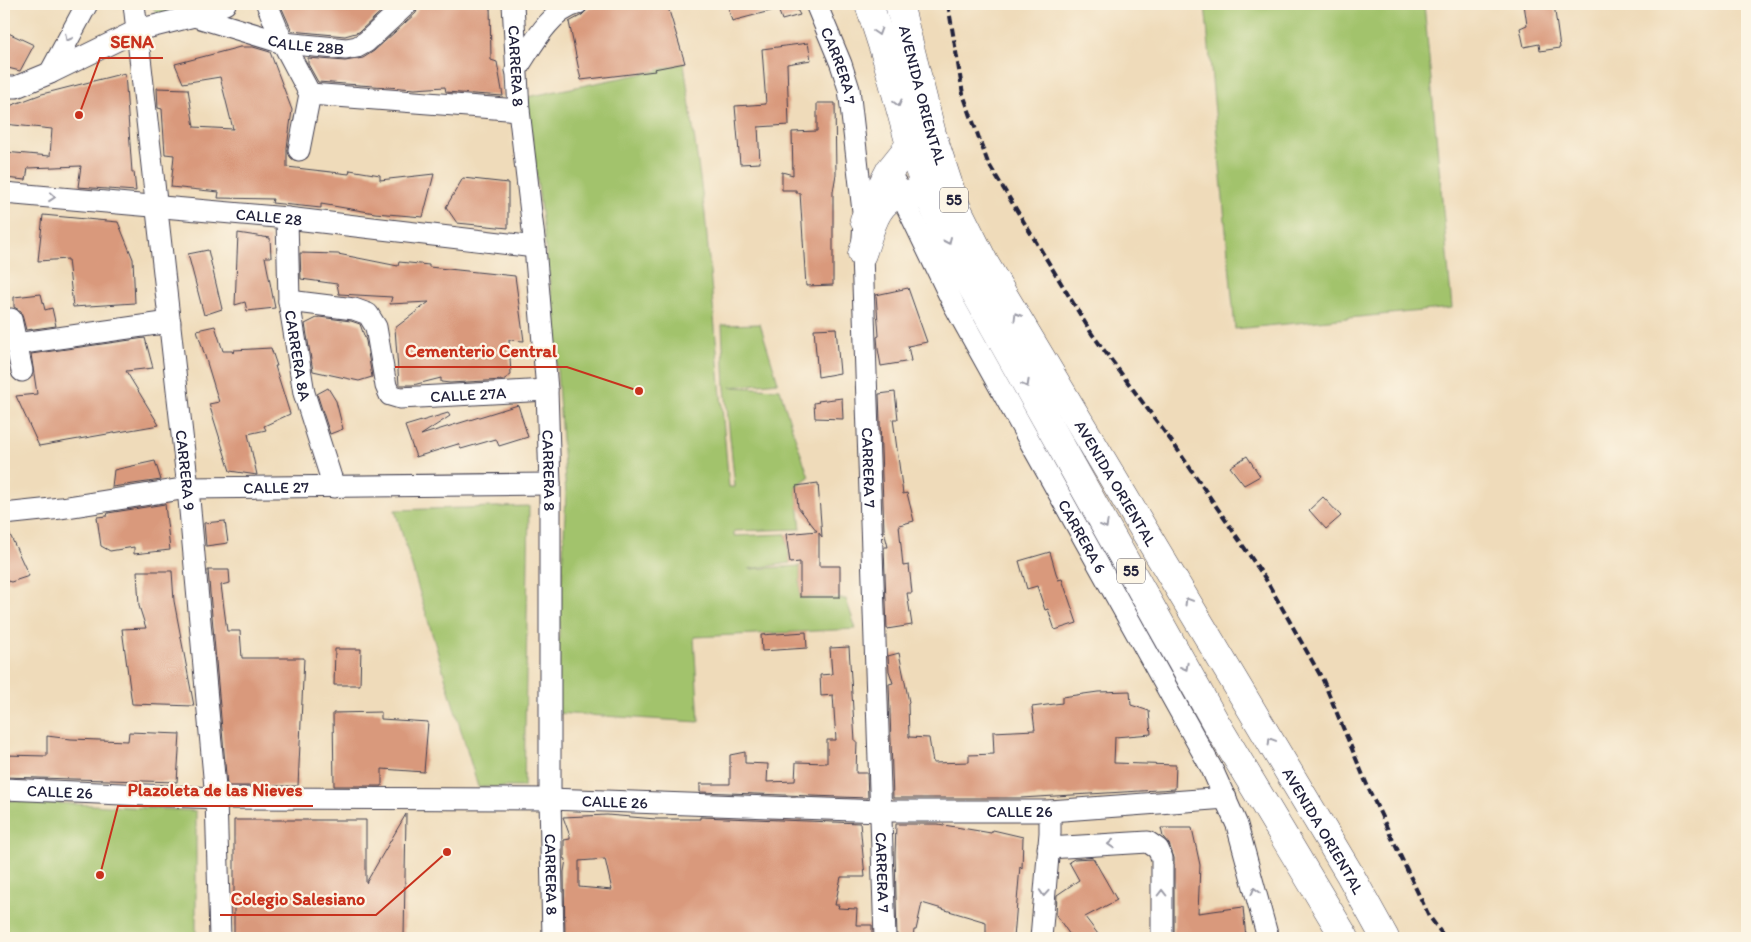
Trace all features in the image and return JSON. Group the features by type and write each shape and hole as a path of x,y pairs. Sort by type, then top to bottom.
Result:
{"main road":[{"name":"AVENIDA ORIENTAL","path":"869,4 887,60 921,139 985,264 1344,865 1385,938"},
{"name":"AVENIDA ORIENTAL","path":"899,4 913,52 921,139 929,196 958,262 1217,725 1345,938"},
{"path":"862,254 878,210 887,200 895,182 921,139"},
{"path":"864,220 895,182"},
{"path":"895,182 929,196"}],"street":[{"path":"50,73 87,4"},
{"name":"CARRERA 9","path":"134,4 188,488 216,798 220,938"},
{"path":"4,87 16,87 50,73 138,30 194,16 225,4"},
{"path":"267,4 283,43 310,94 299,150"},
{"name":"CALLE 28B","path":"194,16 283,43 346,49 357,47 366,42 407,4"},
{"name":"CARRERA 8","path":"513,4 519,110 535,247 546,390 550,484 550,800 553,938"},
{"path":"516,70 550,22 559,13 577,4"},
{"name":"CARRERA 7","path":"816,4 841,64 849,89 864,220 862,254 885,938"},
{"path":"310,94 519,110"},
{"name":"CARRERA 6","path":"895,182 954,305 1188,725 1226,798 1237,825 1268,938"},
{"name":"CALLE 28","path":"4,193 287,218 535,247"},
{"name":"CARRERA 8A","path":"287,218 289,301 304,393 334,487"},
{"name":"CALLE 27A","path":"289,301 354,309 368,314 376,327 386,386 390,396 400,398 546,390"},
{"path":"11,319 22,371"},
{"path":"16,344 170,322"},
{"name":"CALLE 27","path":"4,514 61,508 188,488 550,484"},
{"name":"CALLE 26","path":"4,789 216,798 550,800 881,811 1050,811 1226,798"},
{"path":"1041,938 1050,833 1050,811"},
{"path":"1048,848 1148,842 1158,849 1162,858 1162,938"}],"green space":[{"path":"152,4 202,4 158,19"},
{"path":"1205,4 1424,4 1452,308 1235,329"},
{"path":"684,63 705,214 729,487 735,487 725,388 722,325 760,324 778,382 731,387 780,389 809,477 796,486 801,529 734,531 734,536 786,534 790,563 749,569 800,566 800,597 846,599 856,629 694,637 699,722 555,713 566,494 552,301 527,97 655,71"},
{"path":"529,506 524,787 478,787 395,510"},
{"path":"4,800 196,811 196,938 4,938"}],"building":[{"path":"280,4 389,4 359,32 345,36 292,31"},
{"path":"490,4 491,60 497,62 503,96 446,92 445,87 415,89 318,82 308,64 308,58 345,61 363,58 374,51 416,13 419,5"},
{"path":"618,4 667,4 685,63 654,69 655,71 581,80 569,22 582,15 589,8"},
{"path":"727,4 794,4 800,15 782,20 778,9 732,21"},
{"path":"1524,4 1554,4 1560,48 1540,51 1539,44 1524,47 1520,28 1527,25"},
{"path":"4,31 34,45 20,71 4,67"},
{"path":"808,43 811,60 787,64 789,125 758,127 760,163 740,164 735,106 766,104 762,49"},
{"path":"240,47 253,47 270,52 292,110 287,148 287,167 349,174 350,170 380,175 380,180 434,174 423,217 375,213 321,204 321,208 272,203 273,199 218,198 219,192 171,187 174,155 165,154 162,109 158,108 157,88 188,89 194,127 233,129 220,77 183,83 175,64"},
{"path":"125,73 132,172 134,172 136,191 78,187 81,166 28,168 26,180 4,178 4,152 50,156 52,129 4,124 4,108 42,94"},
{"path":"817,103 835,103 836,174 833,192 833,285 806,286 800,193 796,193 796,190 782,190 782,172 793,175 792,132 817,131"},
{"path":"463,178 508,183 508,228 457,223 446,207"},
{"path":"43,215 118,222 133,259 135,303 73,307 68,259 38,261"},
{"path":"238,233 270,238 271,257 265,257 275,308 247,311 245,302 235,305"},
{"path":"208,250 222,309 204,315 188,254"},
{"path":"300,253 338,254 398,266 399,262 515,276 524,341 509,340 511,375 503,380 450,383 441,382 441,378 413,385 399,385 395,328 429,302 390,304 392,297 339,294 337,284 301,279"},
{"path":"908,288 927,342 908,346 911,361 881,366 877,337 879,336 876,295"},
{"path":"41,294 45,310 52,308 56,326 26,330 21,311 14,307 14,297"},
{"path":"319,317 360,324 366,341 372,377 359,381 313,371 305,324"},
{"path":"215,326 223,351 232,351 233,353 234,350 271,348 277,366 275,366 290,414 264,426 266,430 248,434 257,475 230,471 209,404 219,402 197,330"},
{"path":"836,328 840,373 818,377 814,329"},
{"path":"145,338 153,368 126,371 159,425 39,446 16,396 37,394 31,354"},
{"path":"328,388 336,401 343,429 330,434 317,394"},
{"path":"895,392 898,419 893,419 903,494 907,493 914,521 899,525 903,566 909,565 912,593 907,593 912,625 887,629 884,547 888,547 884,531 879,394"},
{"path":"842,398 843,419 815,418 814,403"},
{"path":"518,405 528,437 499,446 496,439 461,449 458,444 416,457 405,426 448,413 450,416 421,435"},
{"path":"1247,456 1260,476 1244,485 1230,467"},
{"path":"155,461 161,480 112,487 114,470"},
{"path":"818,483 822,537 819,533 819,566 840,566 840,597 800,597 800,562 790,563 786,534 817,531 798,507 796,486"},
{"path":"1323,497 1341,516 1326,529 1309,510"},
{"path":"165,504 170,550 134,554 134,547 110,551 101,546 97,517 107,516 108,513"},
{"path":"225,521 228,543 206,546 204,523"},
{"path":"4,526 6,526 29,576 11,582 4,580"},
{"path":"1050,552 1058,580 1062,579 1077,623 1055,630 1048,609 1045,610 1037,586 1027,589 1019,561"},
{"path":"208,570 229,570 230,583 221,585 227,631 240,631 242,658 304,658 298,786 227,786"},
{"path":"137,571 172,571 174,601 194,706 132,704 122,629 146,628 139,606"},
{"path":"806,632 807,648 762,651 761,635"},
{"path":"849,647 855,741 857,741 856,773 867,773 868,798 700,792 700,784 730,784 730,755 745,752 745,763 768,764 767,782 795,781 796,762 827,763 827,740 836,740 833,695 821,696 820,675 832,674 830,648"},
{"path":"335,649 361,649 360,685 334,685"},
{"path":"899,653 909,702 909,737 929,738 933,763 969,762 969,755 994,754 993,732 1035,730 1032,707 1062,703 1062,697 1098,692 1130,691 1131,705 1149,711 1151,734 1115,737 1114,763 1176,765 1175,789 1021,798 893,798 889,684 893,683 889,671 888,656"},
{"path":"381,712 381,719 428,722 424,772 382,769 382,786 334,786 333,713"},
{"path":"129,732 180,734 177,782 4,777 4,755 47,756 47,736 71,739 128,741"},
{"path":"406,814 404,938 234,938 234,820 366,820 366,883"},
{"path":"607,815 656,819 700,819 700,817 860,823 865,877 841,877 835,905 839,905 838,908 857,909 856,925 872,925 872,938 565,938 564,872 566,859 564,858 564,840 570,839 570,836 563,817","holes":["605,859 612,890 579,887 579,861"]},
{"path":"896,824 938,824 991,833 993,830 1023,837 1022,869 1020,866 1014,938 986,938 986,922 922,903 913,938 897,938"},
{"path":"1161,828 1192,828 1200,865 1198,913 1243,907 1246,938 1174,938 1174,858 1169,844 1163,837"},
{"path":"1093,858 1117,900 1085,917 1101,938 1072,938 1056,915 1057,895 1079,880 1069,862 1074,859"}],"railway":[{"path":"948,4 963,94 988,163 1092,334 1175,446 1265,578 1323,680 1370,792 1429,916 1445,938"}],"place":[{"name":"SENA","path":"79,115"},
{"name":"Cementerio Central","path":"639,391"},
{"name":"Colegio Salesiano","path":"447,852"},
{"name":"Plazoleta de las Nieves","path":"100,875"}]}
